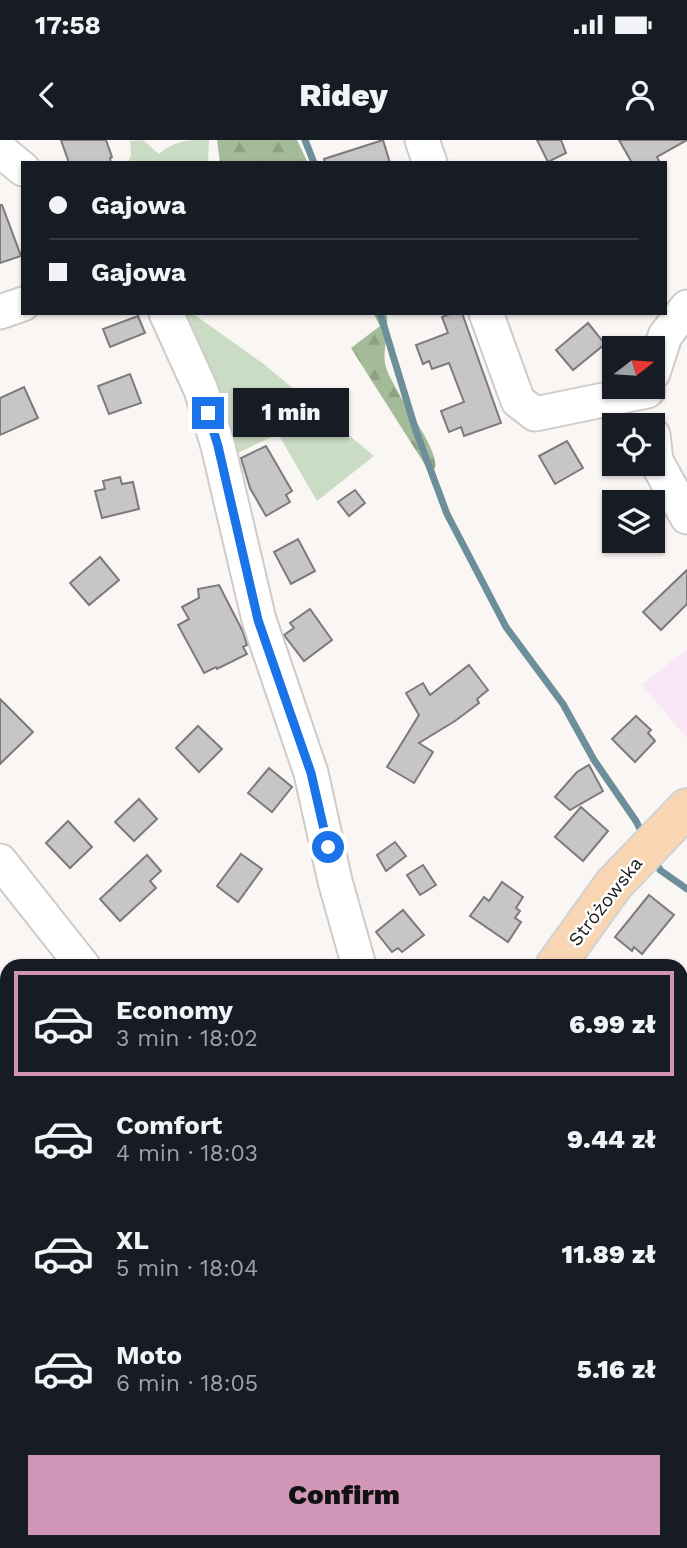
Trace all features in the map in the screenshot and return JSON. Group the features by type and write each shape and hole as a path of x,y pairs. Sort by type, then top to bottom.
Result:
{"main road":[{"name":"Stróżowska","path":"560,959 614,884 687,808"}],"street":[{"path":"422,140 429,161"},
{"path":"0,150 21,167"},
{"path":"0,312 21,305"},
{"path":"665,336 687,307"},
{"path":"167,315 201,390 218,446 258,620 311,773 335,881 357,959"},
{"path":"487,315 518,401 527,410 535,414 602,396"},
{"path":"664,476 687,517"},
{"path":"0,861 77,959"}],"shaded area":[{"path":"687,649 687,738 642,685"}],"green space":[{"path":"143,140 159,154 182,142 209,140 208,161 129,161 130,141"},
{"path":"217,140 297,140 307,161 220,161"},
{"path":"180,315 195,315 265,365 374,456 317,501 278,434 227,458"},
{"path":"374,315 386,315 387,370 428,441 435,469 427,468 351,348 380,326"}],"building":[{"path":"61,140 106,140 112,157 111,161 68,161"},
{"path":"383,140 389,161 324,161"},
{"path":"537,140 561,140 566,153 548,161"},
{"path":"619,140 687,140 657,157 659,161 631,161"},
{"path":"0,205 21,256 0,263"},
{"path":"463,315 501,423 464,436 461,427 449,432 441,411 464,402 449,363 432,369 429,361 423,364 416,345 448,333 442,317"},
{"path":"138,316 145,333 110,347 103,329"},
{"path":"588,323 602,340 602,346 573,370 556,350"},
{"path":"130,374 141,403 109,414 98,386"},
{"path":"24,387 38,418 0,435 0,398"},
{"path":"567,441 583,468 555,484 539,456"},
{"path":"266,446 292,491 286,495 290,502 266,516 250,488 241,458"},
{"path":"120,477 122,484 133,482 139,509 102,518 95,491 105,489 103,481"},
{"path":"355,490 365,503 349,516 338,502"},
{"path":"298,539 315,571 291,584 274,552"},
{"path":"100,557 119,580 89,605 70,583"},
{"path":"687,570 687,604 661,630 643,612"},
{"path":"219,585 243,632 247,645 243,647 247,654 204,673 178,625 189,619 182,607 199,598 198,589"},
{"path":"310,609 332,640 304,661 284,635 294,628 290,623"},
{"path":"469,665 488,690 477,699 479,703 419,743 433,752 414,783 387,767 419,715 406,693 423,683 430,695"},
{"path":"0,699 33,732 0,764"},
{"path":"636,716 651,730 648,733 655,741 635,762 612,739"},
{"path":"198,726 222,749 199,772 176,748"},
{"path":"589,765 603,791 570,810 555,797 577,772"},
{"path":"269,768 292,787 272,812 248,793"},
{"path":"139,799 157,819 134,841 115,822"},
{"path":"581,807 608,831 583,861 555,837"},
{"path":"68,821 92,847 70,868 46,843"},
{"path":"395,842 406,856 386,871 377,855"},
{"path":"241,854 262,869 238,902 217,886"},
{"path":"147,855 161,871 150,881 156,888 120,921 100,899"},
{"path":"423,865 436,885 420,895 407,875"},
{"path":"502,882 523,897 516,908 520,911 515,918 521,922 508,942 470,916 484,897 489,901"},
{"path":"649,895 674,915 642,954 634,947 632,951 615,937"},
{"path":"403,910 424,935 402,952 398,948 392,952 376,932"}],"waterway":[{"path":"305,140 313,161"},
{"path":"381,315 416,431 447,514 506,627 563,704 594,760 644,837"},
{"path":"654,857 660,870 687,889"}],"route":[{"path":"208,413 258,620 311,773 328,847"}]}
